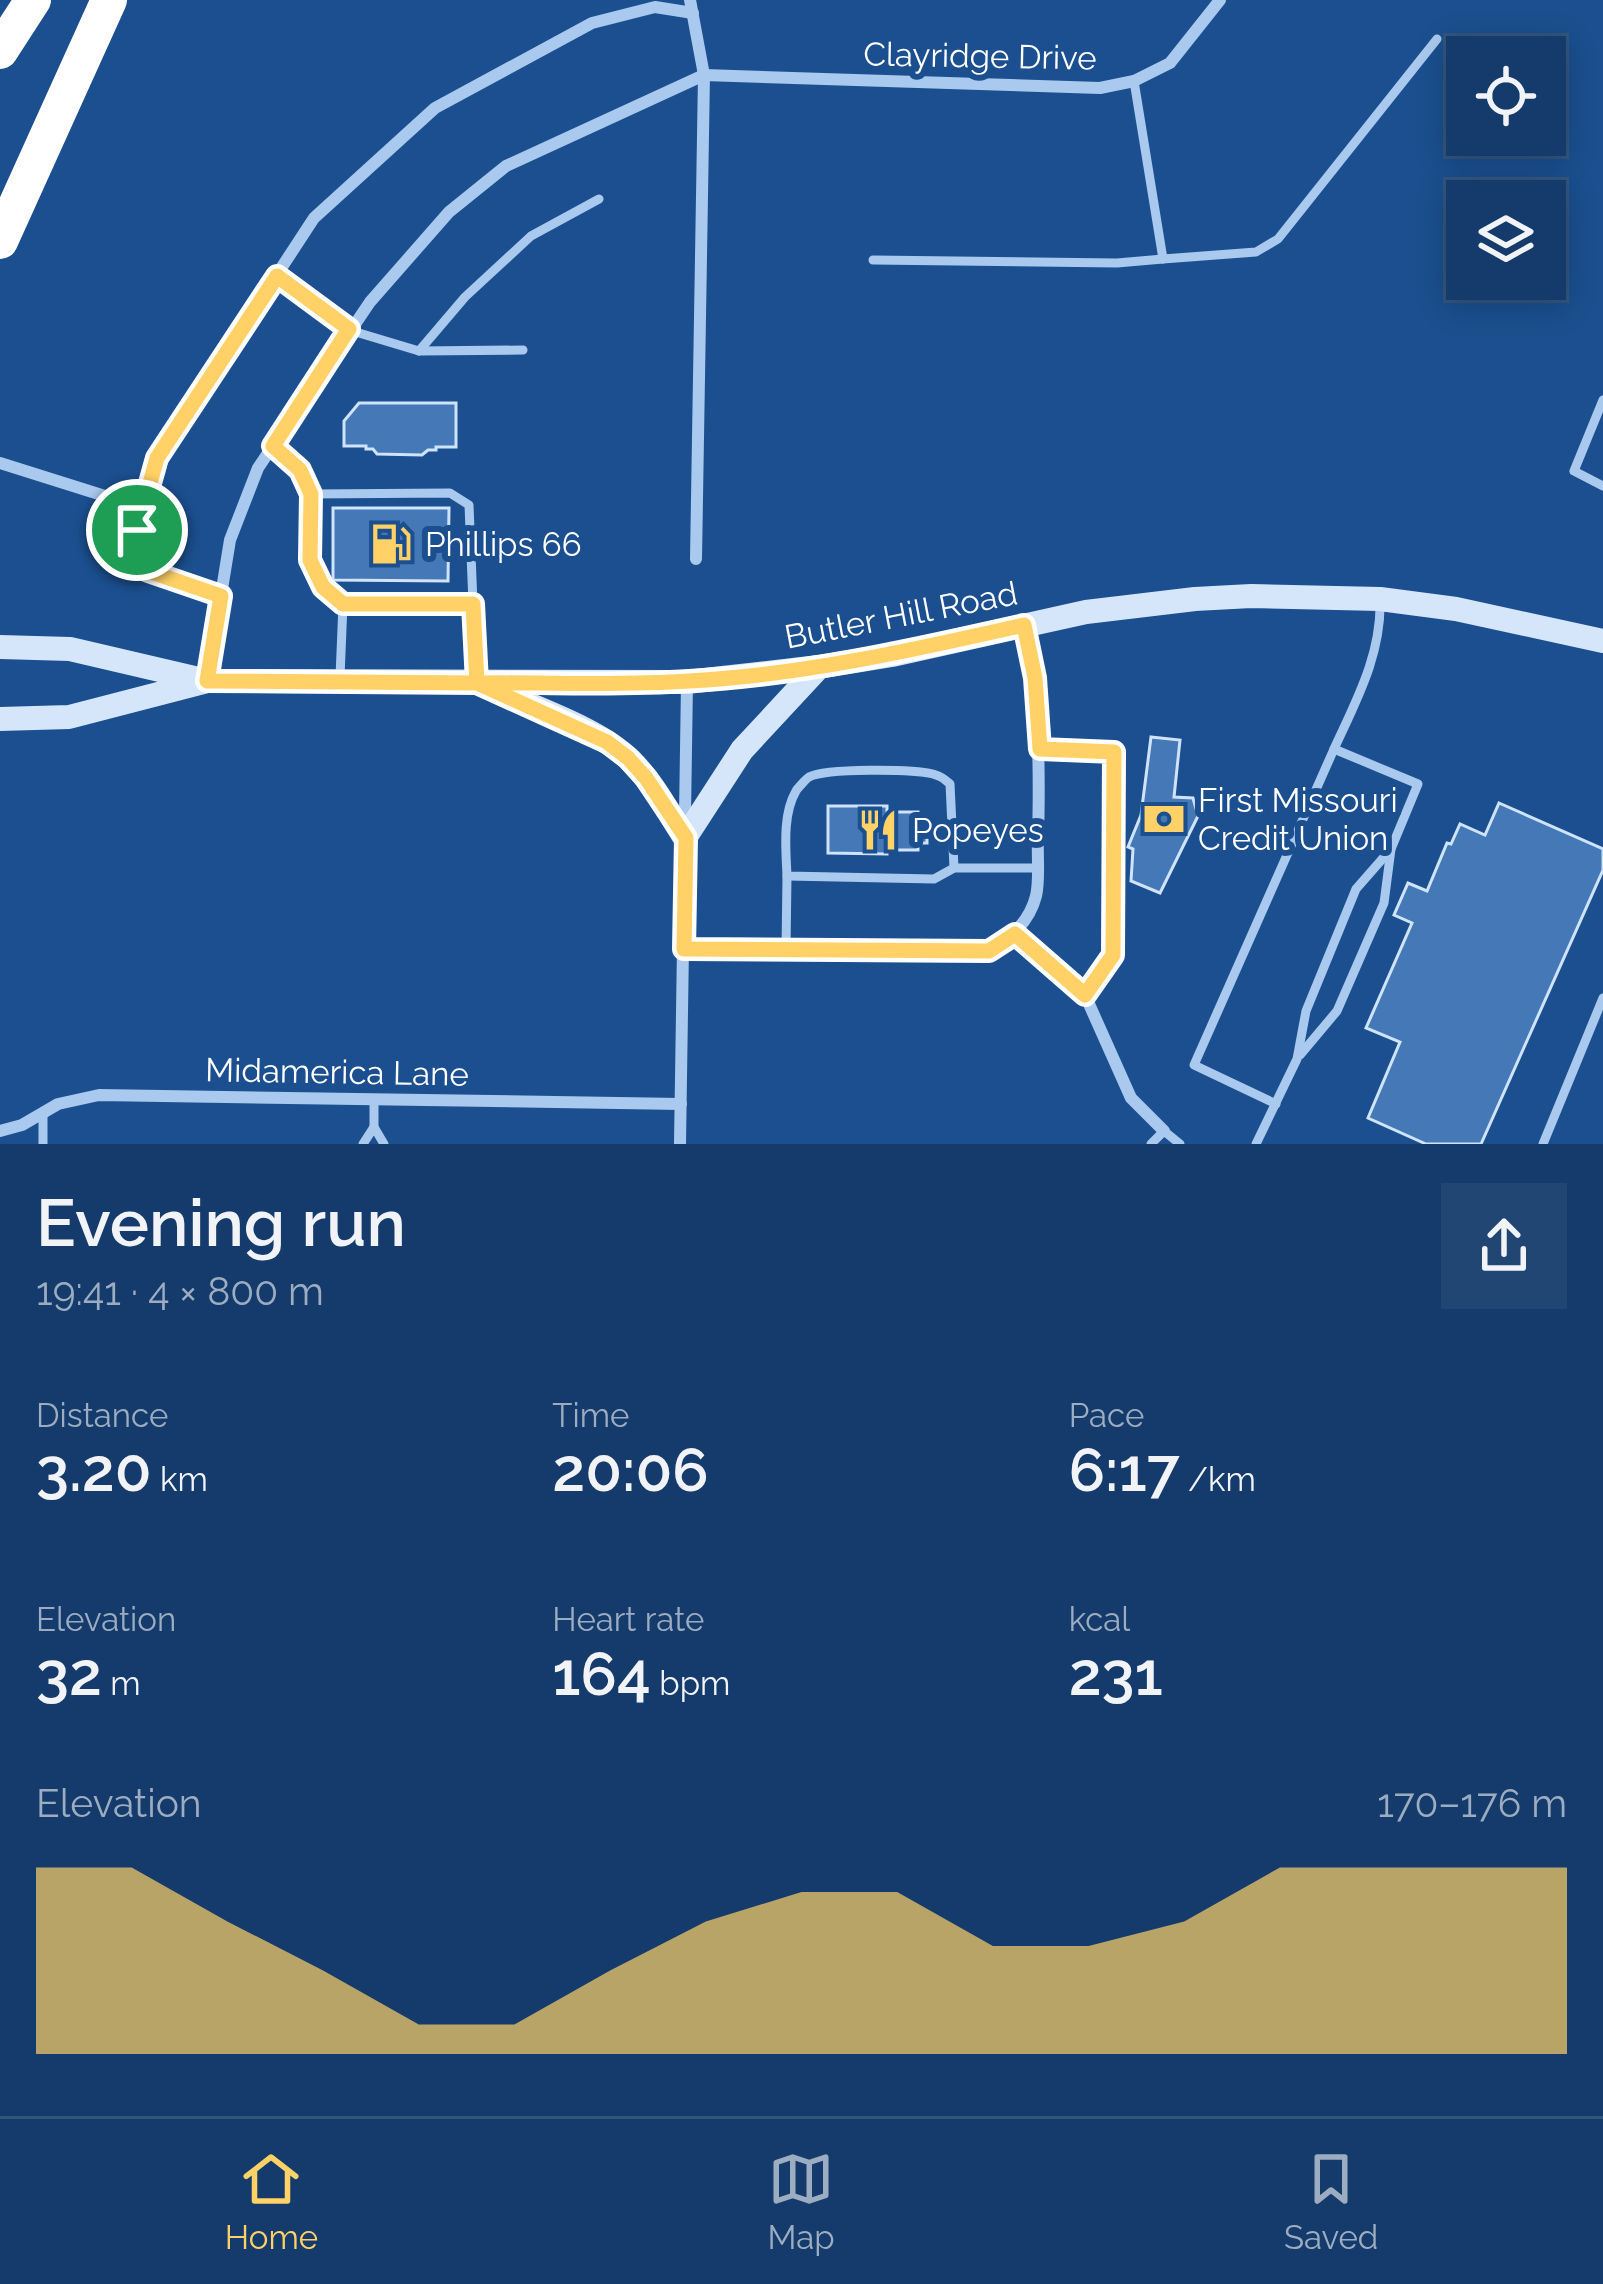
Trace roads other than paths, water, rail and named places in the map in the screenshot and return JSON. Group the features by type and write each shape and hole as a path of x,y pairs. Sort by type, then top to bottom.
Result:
{"highway":[{"path":"0,51 33,0"},
{"path":"0,241 110,0"}],"main road":[{"name":"Butler Hill Road","path":"0,647 70,649 207,681 687,682 892,655 1086,612 1195,599 1316,596 1456,609 1603,640"},
{"path":"477,683 607,742 646,778 686,838 742,750 819,667"},
{"name":"Butler Hill Road","path":"0,718 69,717 207,681"}],"street":[{"name":"Clayridge Drive","path":"207,681 230,540 258,468 349,329 449,212 506,166 704,75 1100,88 1134,82 1170,63 1220,0"},
{"path":"221,596 148,571 137,530 157,458 314,218 435,108 592,23 655,7 692,7 704,75 696,559"},
{"path":"0,463 143,508"},
{"path":"684,949 989,951 1015,934 1036,895 1037,868 1040,749 1035,678 1024,625"},
{"path":"680,1144 687,682"},
{"path":"1015,934 1085,995 1131,1098 1164,1131"},
{"name":"Midamerica Lane","path":"0,1130 22,1125 58,1105 99,1095 681,1104"}],"lane":[{"path":"873,260 1117,263 1256,252 1278,238 1437,39"},
{"path":"1134,82 1162,260"},
{"path":"419,351 465,296 531,236 599,199"},
{"path":"277,276 349,329 419,351 524,350"},
{"path":"1603,400 1597,429 1574,470 1603,486"},
{"path":"273,446 300,470 311,494 310,560 323,587 343,604 473,604"},
{"path":"311,494 450,493 469,505 477,683"},
{"path":"1276,1104 1194,1065 1364,684 1381,628 1380,599"},
{"path":"339,682 343,604"},
{"path":"1040,749 1114,752 1113,955 1085,995"},
{"path":"1297,1059 1337,1011 1384,903 1391,849 1418,784 1334,749"},
{"path":"786,949 788,813 796,790 808,778 824,773 906,770 939,775 950,784 954,868"},
{"path":"1256,1144 1297,1059 1306,1011 1356,889 1391,849"},
{"path":"787,877 934,879 954,868 1037,868"},
{"path":"1543,1144 1603,998"},
{"path":"374,1099 374,1127 384,1144"},
{"path":"43,1113 44,1144"},
{"path":"363,1144 374,1127"},
{"path":"1151,1144 1164,1131 1180,1144"}],"place":[{"name":"Phillips 66","path":"391,544"},
{"name":"First Missouri Credit Union","path":"1164,819"},
{"name":"Popeyes","path":"878,830"}]}
